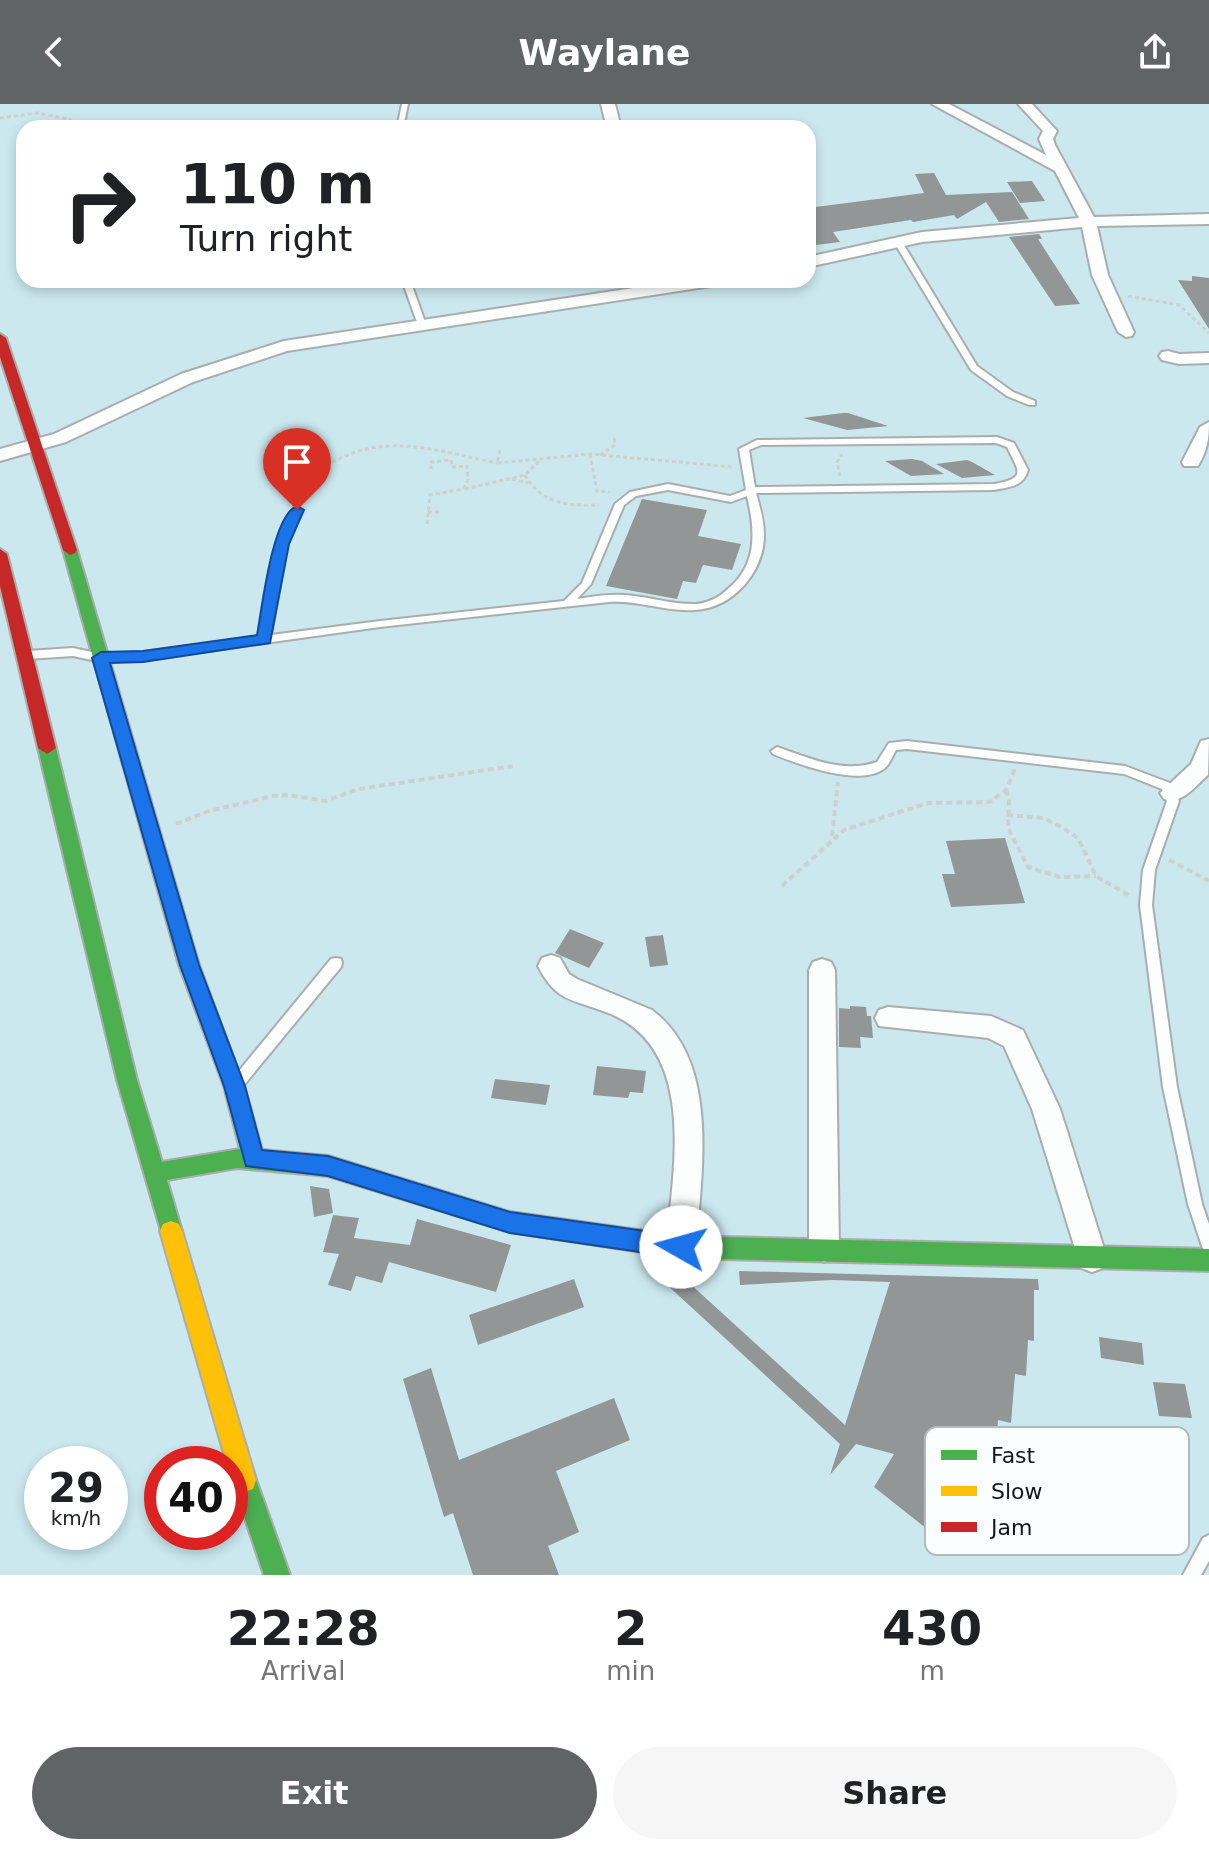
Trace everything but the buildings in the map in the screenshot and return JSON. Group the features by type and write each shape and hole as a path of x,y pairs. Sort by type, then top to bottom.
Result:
{"main road":[{"path":"0,338 101,658 189,965 234,1086 254,1159"},
{"path":"0,554 127,1080 251,1504 277,1575"},
{"path":"154,1173 237,1158 328,1166 510,1222 681,1247 824,1248 1209,1260"}],"street":[{"path":"939,104 1061,169"},
{"path":"1025,104 1050,131 1046,139 1048,145 1088,221 1100,275 1126,332"},
{"path":"816,260 957,233 1088,221 1209,219"},
{"path":"0,455 60,438 187,378 264,352 638,288"},
{"path":"1168,356 1179,359 1209,358"},
{"path":"1191,462 1209,427"},
{"path":"1172,793 1200,769 1209,747"},
{"path":"551,966 560,982 568,987 630,1009 655,1027 671,1051 680,1075 685,1114 687,1162 681,1247"},
{"path":"822,970 824,1248"},
{"path":"888,1018 991,1027 1014,1038 1046,1109 1092,1258"}],"lane":[{"path":"898,242 974,368 1010,394 1032,403"},
{"path":"409,288 422,325"},
{"path":"24,655 73,652 101,658 143,656 621,598 699,608 727,595 750,574 759,544 753,490 744,449 760,442 997,440 1011,445 1023,470 1021,478 1015,483 994,487 753,490 731,499 668,487 633,494 620,504 586,584 567,604"},
{"path":"265,639 282,544 297,510"},
{"path":"777,751 838,769 870,770 881,765 893,746 907,745 1125,770 1160,782 1172,793 1172,807 1149,870 1146,905 1170,1087 1195,1204 1209,1246"},
{"path":"234,1086 336,963"},
{"path":"1192,1575 1209,1544"}],"path":[{"path":"0,118 38,113 72,120"},
{"path":"1110,295 1176,303 1209,333"},
{"path":"600,455 616,452 614,437"},
{"path":"840,479 837,462 852,448 851,442"},
{"path":"297,510 316,469 363,450 423,446 497,463 590,454 747,468"},
{"path":"497,463 500,450"},
{"path":"590,454 597,491 633,494"},
{"path":"427,524 430,495 525,475 542,459"},
{"path":"431,469 431,462 451,460 452,467 467,466 468,480 463,489"},
{"path":"525,475 535,492 561,506 599,505"},
{"path":"511,478 529,483"},
{"path":"428,512 441,512"},
{"path":"782,886 844,830 920,805 990,802 1006,790 1018,759"},
{"path":"152,834 209,811 273,796 289,795 325,801 359,789 513,766"},
{"path":"831,839 838,769"},
{"path":"1006,790 1011,803 1007,815 1008,827 1028,867 1060,877 1096,876 1146,905"},
{"path":"1007,815 1043,818 1078,838 1096,876"},
{"path":"1155,854 1209,881"}],"shaded area":[{"path":"0,104 1209,104 1209,1575 0,1575"}],"traffic: fast":[{"path":"70,550 189,965 234,1086 254,1159"},
{"path":"47,748 127,1080 171,1231"},
{"path":"154,1173 237,1158 328,1166 510,1222 681,1247 1209,1260"},
{"path":"248,1492 277,1575"}],"traffic: slow":[{"path":"171,1231 234,1446"}],"traffic: jam":[{"path":"0,338 70,550"},
{"path":"0,554 47,748"}],"route":[{"path":"297,510 282,544 265,639 128,658 101,658 189,965 234,1086 254,1159 328,1166 510,1222 681,1247"}]}
